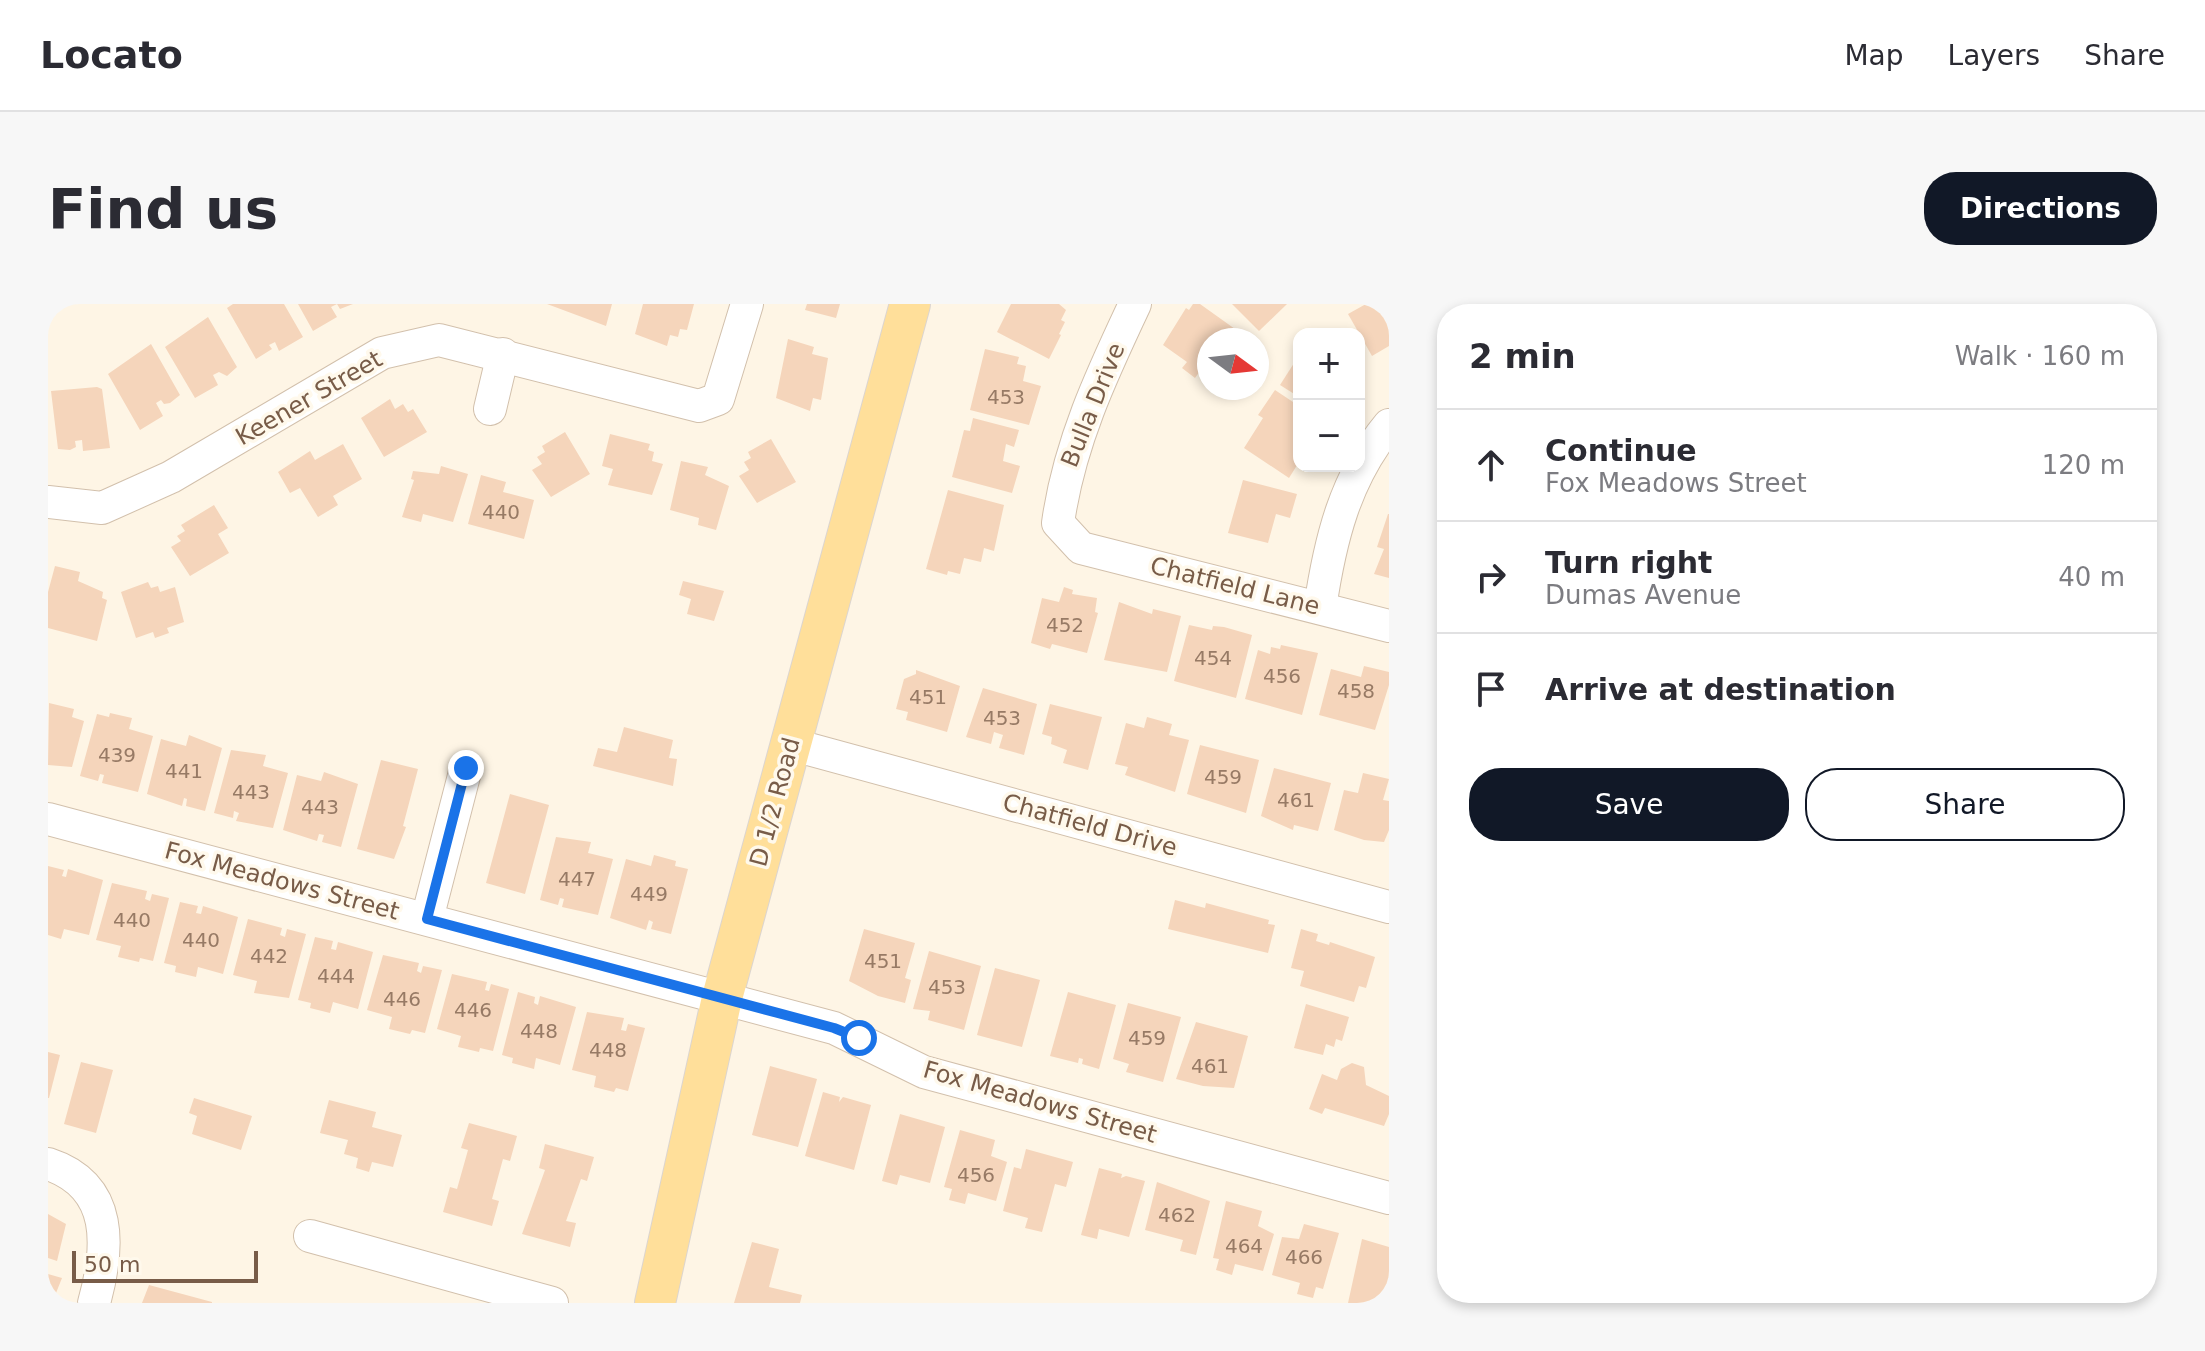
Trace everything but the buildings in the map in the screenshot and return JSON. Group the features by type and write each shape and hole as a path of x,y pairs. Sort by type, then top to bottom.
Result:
{"main road":[{"name":"D 1/2 Road","path":"655,1303 722,998 910,304"}],"street":[{"name":"Keener Street","path":"48,502 102,508 171,477 382,353 439,340 699,406 718,399 747,304"},
{"name":"Bulla Drive","path":"1081,548 1058,523 1064,475 1088,404 1135,304"},
{"path":"490,409 503,354"},
{"path":"1320,608 1337,518 1363,461 1389,425"},
{"name":"Chatfield Lane","path":"1081,548 1389,626"},
{"name":"Chatfield Drive","path":"790,744 1389,907"},
{"path":"427,919 466,768"},
{"name":"Fox Meadows Street","path":"48,819 834,1028 924,1072 1389,1198"},
{"path":"48,1164 83,1186 101,1216 106,1250 94,1303"},
{"path":"310,1236 552,1303"}],"route":[{"path":"466,768 427,919 834,1028 859,1038"}]}
